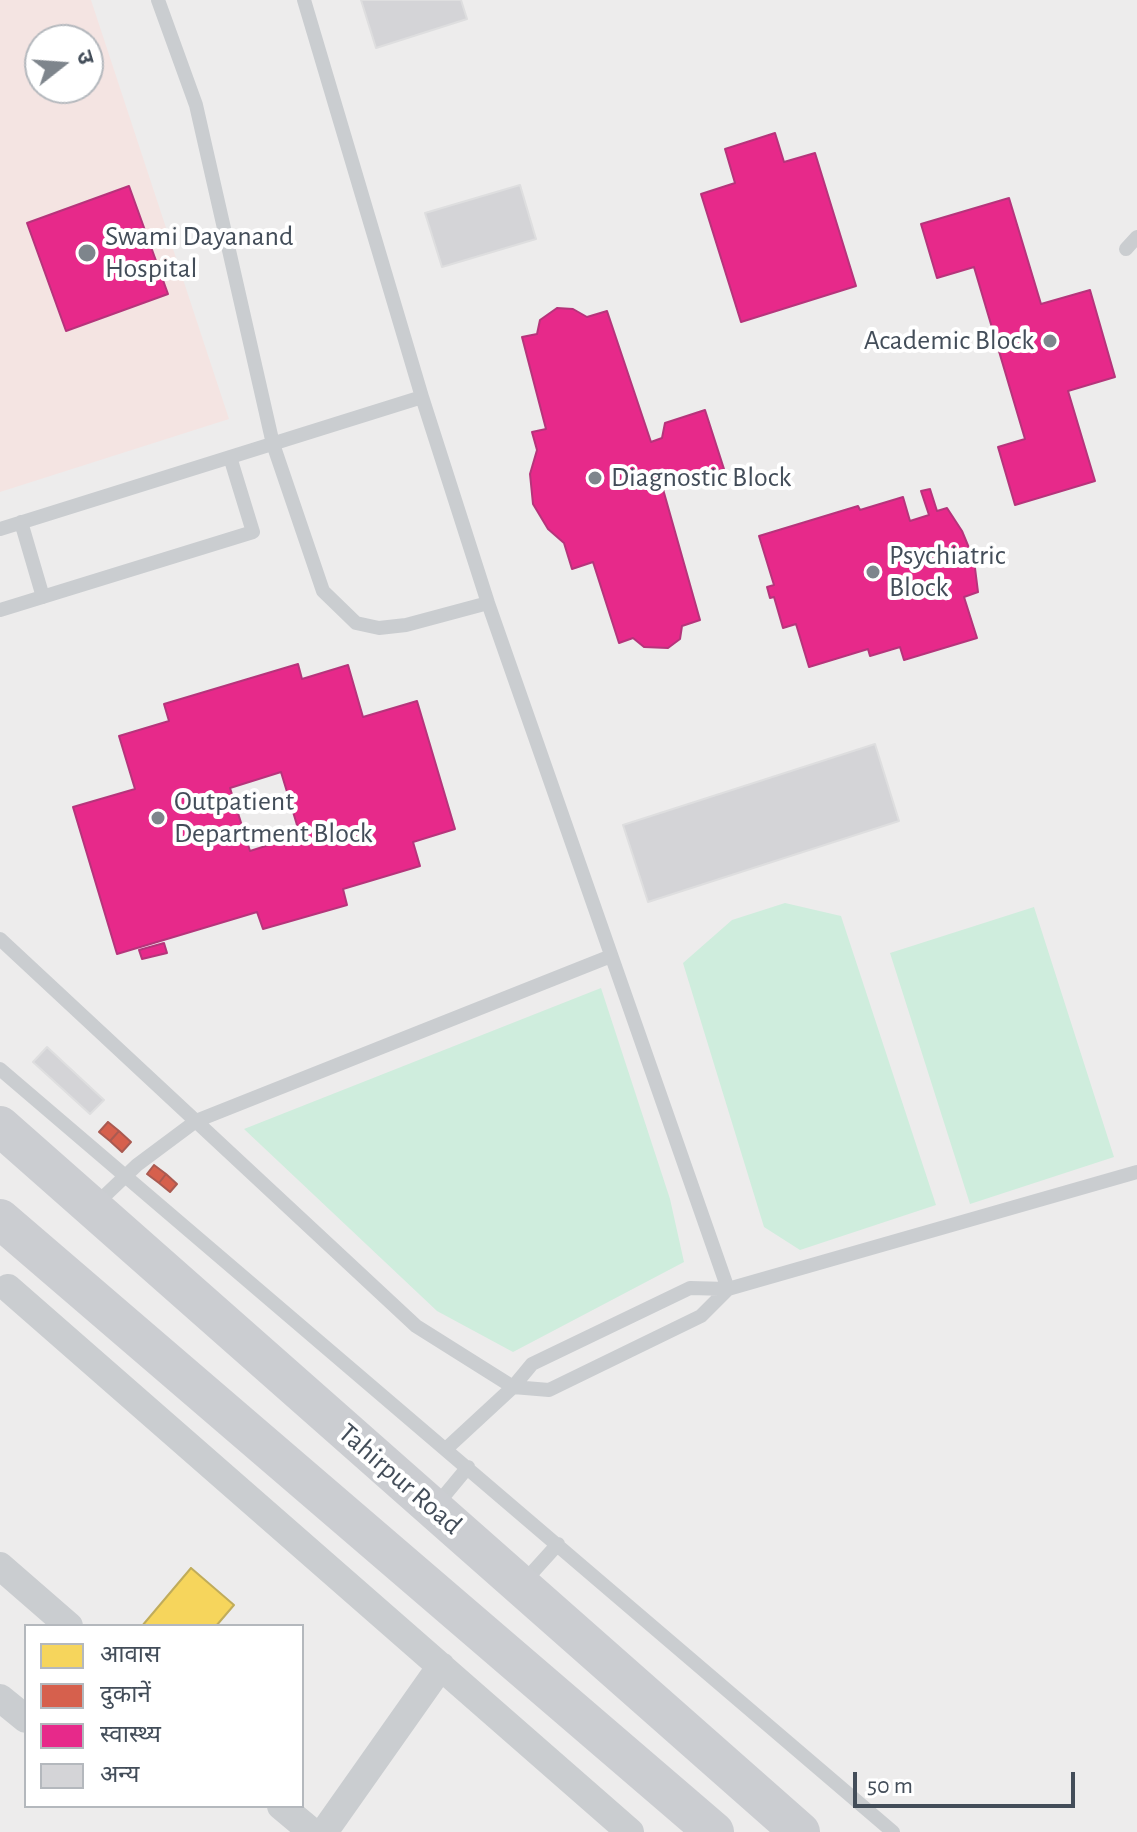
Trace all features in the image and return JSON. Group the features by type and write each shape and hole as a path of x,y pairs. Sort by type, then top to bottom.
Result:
{"main road":[{"name":"Tahirpur Road","path":"0,1126 800,1832"},
{"path":"48,1259 92,1208"},
{"path":"0,1219 714,1832"}],"street":[{"path":"48,1259 4,1294 441,1666 630,1832"},
{"path":"0,1566 67,1624"},
{"path":"324,1832 441,1666"},
{"path":"0,1698 24,1717"},
{"path":"283,1808 312,1832"}],"lane":[{"path":"158,0 196,105 273,444 323,591 356,623 379,628 406,625 488,603"},
{"path":"304,0 422,397 488,603 728,1289"},
{"path":"1126,249 1137,237"},
{"path":"0,529 422,397"},
{"path":"0,610 253,532 230,457"},
{"path":"21,522 43,597"},
{"path":"0,939 416,1326 513,1387 549,1390 701,1316 728,1289"},
{"path":"92,1208 125,1175 196,1121 611,956"},
{"path":"0,1069 893,1832"},
{"path":"447,1448 513,1387 532,1364 690,1288 728,1289 1137,1172"},
{"path":"434,1508 468,1467"},
{"path":"521,1585 558,1544"}],"shaded area":[{"name":"Swami Dayanand Hospital","path":"0,0 91,0 99,24 24,24 24,104 104,104 104,39 229,419 0,492"}],"green space":[{"path":"785,903 841,916 936,1205 800,1250 764,1227 683,963 732,920"},
{"path":"1034,907 1114,1157 970,1204 890,953"},
{"path":"601,988 670,1199 684,1262 513,1352 437,1311 244,1129"}],"building: आवास":[{"path":"191,1568 234,1605 218,1624 144,1624"}],"building: दुकानें":[{"path":"108,1122 119,1131 110,1141 99,1132"},
{"path":"119,1131 131,1142 122,1152 110,1141"},
{"path":"154,1165 166,1174 159,1183 147,1174"},
{"path":"166,1174 177,1184 170,1192 159,1183"}],"building: स्वास्थ्य":[{"path":"775,133 784,162 815,153 856,286 741,322 701,194 735,183 725,149"},
{"path":"129,186 168,294 66,331 27,223"},
{"name":"Academic Block","path":"1009,198 1041,304 1090,290 1115,377 1068,391 1095,481 1015,505 998,447 1025,439 974,267 937,278 921,224"},
{"name":"Diagnostic Block","path":"557,308 573,309 587,317 607,311 651,442 662,438 665,423 705,410 724,469 688,481 672,472 659,475 700,620 682,626 680,639 668,648 644,647 633,638 619,643 593,562 572,569 564,543 548,529 533,504 530,474 537,450 532,432 546,429 522,337 537,334 540,320"},
{"name":"Psychiatric Block","path":"930,489 937,511 947,508 962,531 974,560 978,592 964,597 977,638 904,660 900,647 870,656 868,649 809,667 796,624 783,628 774,597 770,598 767,587 774,585 759,536 858,506 860,510 903,497 910,521 929,515 921,491"},
{"name":"Outpatient Department Block","path":"298,664 302,679 348,665 363,717 417,701 455,829 413,842 420,866 343,889 347,905 263,929 257,912 117,954 73,807 135,789 119,736 169,721 164,704","holes":["281,772 300,835 250,851 230,788"]},
{"path":"164,943 167,953 142,959 139,950"}],"building: अन्य":[{"path":"361,0 461,0 467,19 376,48"},
{"path":"520,185 536,239 442,267 425,213"},
{"path":"875,744 899,821 648,902 623,825"},
{"path":"47,1047 104,1100 90,1114 33,1062"}],"place":[{"name":"Swami Dayanand Hospital","path":"87,253"},
{"name":"Academic Block","path":"1050,341"},
{"name":"Diagnostic Block","path":"595,478"},
{"name":"Psychiatric Block","path":"873,572"},
{"name":"Outpatient Department Block","path":"158,818"}]}
